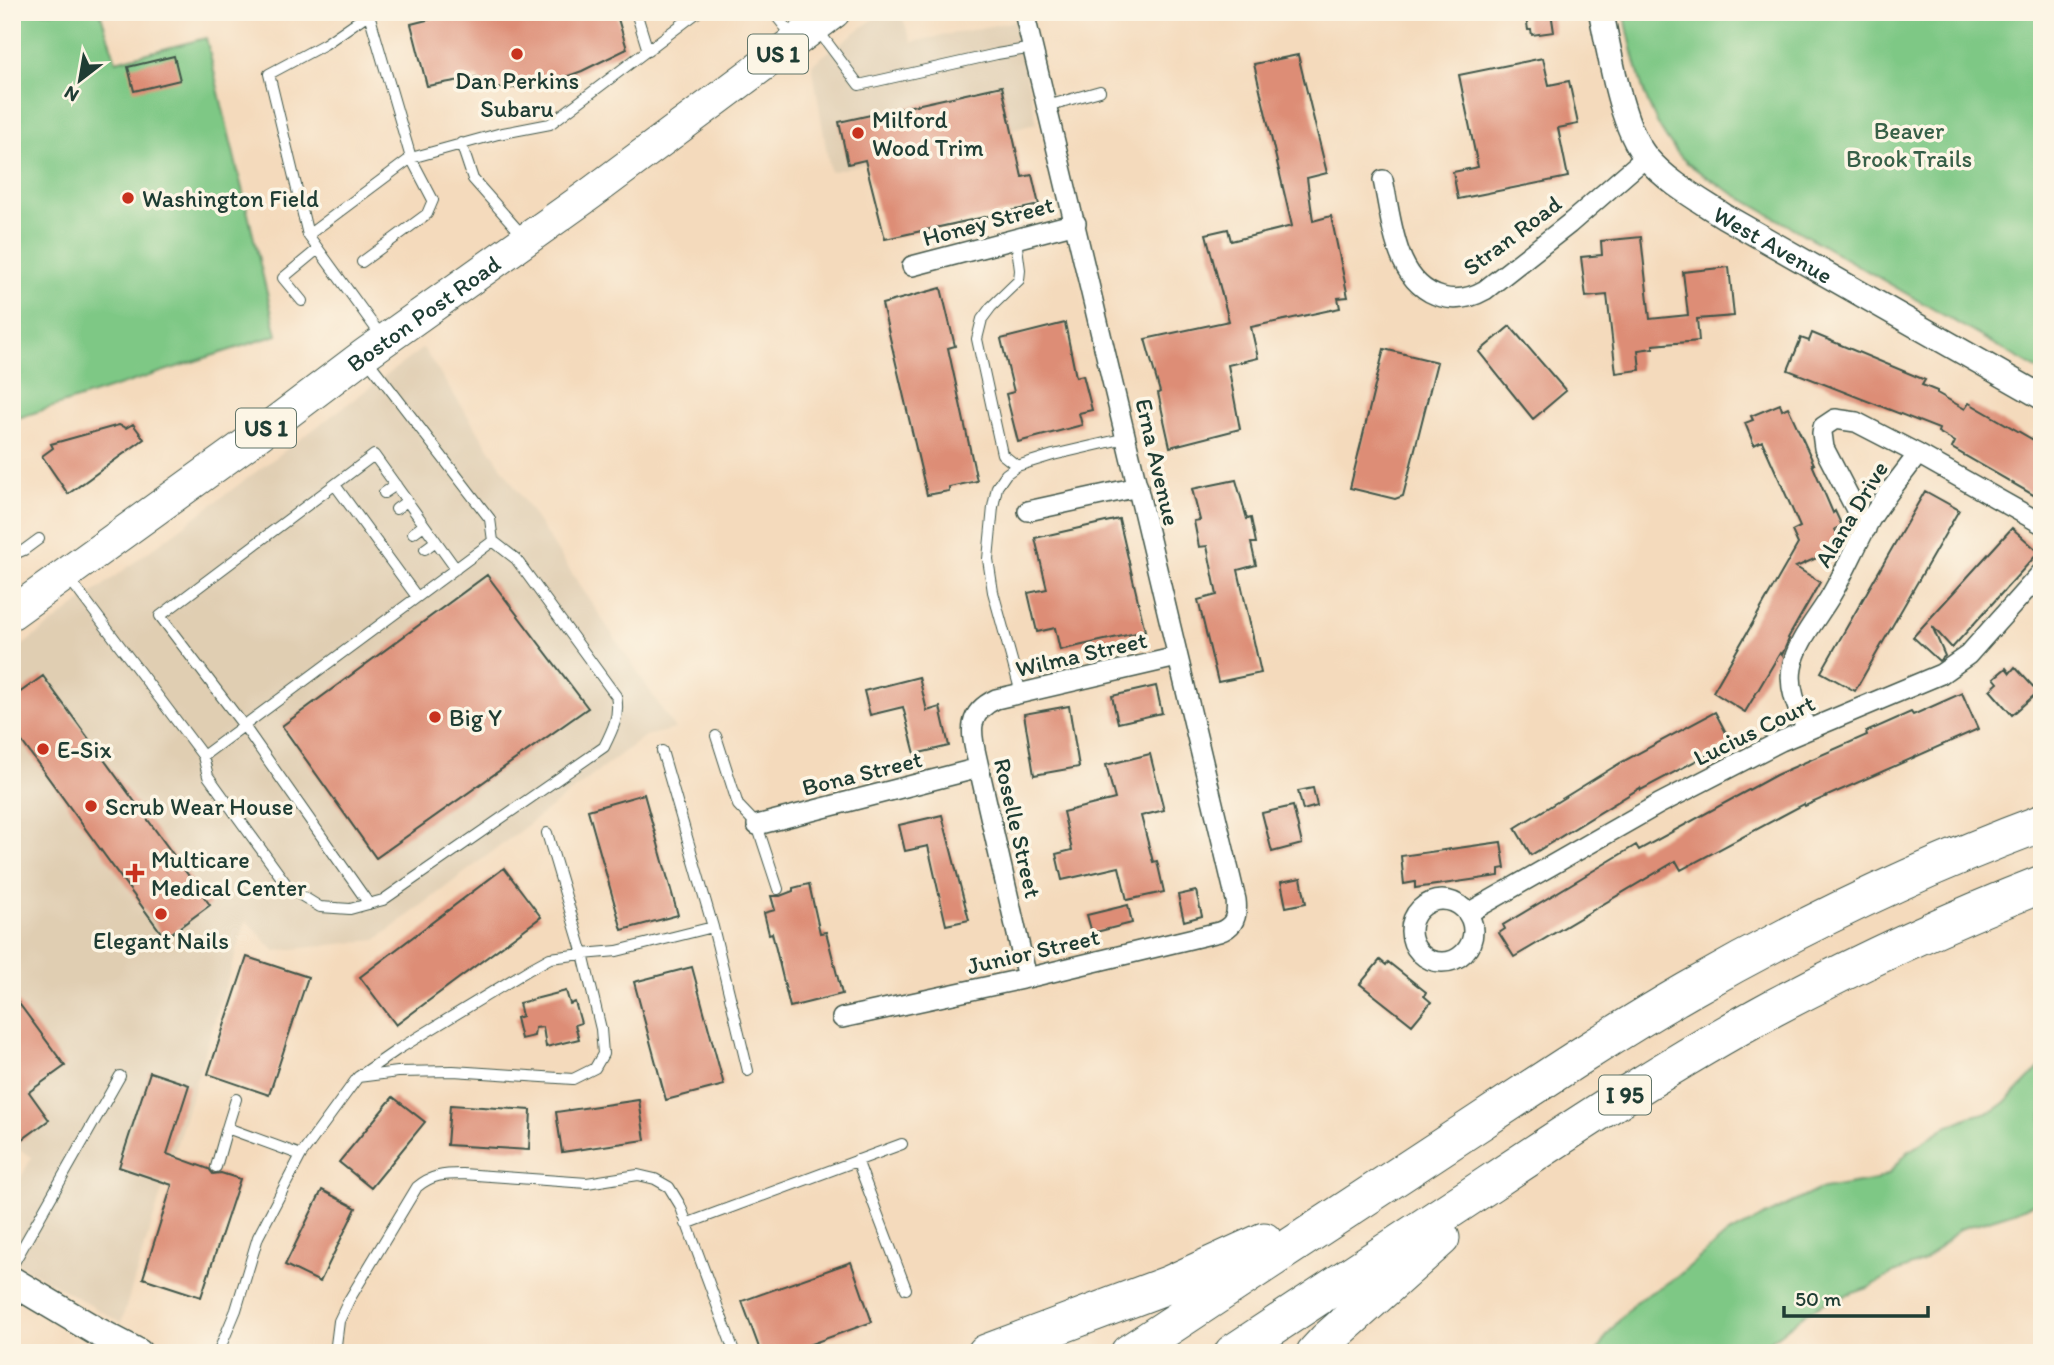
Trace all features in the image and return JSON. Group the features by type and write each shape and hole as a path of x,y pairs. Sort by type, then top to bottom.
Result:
{"highway":[{"name":"I 95","path":"1129,1353 1628,1026 1748,957 1810,925 1905,880 2042,823"},
{"name":"I 95","path":"1233,1353 1651,1078 1772,1009 1896,946 2042,884"},
{"path":"986,1353 1134,1298 1233,1256 1450,1141"},
{"path":"1315,1353 1534,1154"}],"main road":[{"name":"Boston Post Road","path":"12,613 374,348 527,240 815,27"},
{"path":"14,1282 138,1353"}],"street":[{"name":"Erna Avenue","path":"1024,12 1236,900 1232,924"},
{"name":"West Avenue","path":"1601,12 1623,107 1646,157 1683,189 1724,216 2042,397"},
{"name":"Stran Road","path":"1383,180 1399,254 1407,269 1416,281 1436,295 1462,299 1485,290 1569,224 1646,157"},
{"name":"Honey Street","path":"912,267 1076,222"},
{"path":"1866,528 1824,449 1823,427 1835,419 1856,422 1918,454"},
{"name":"Alana Drive","path":"1807,730 1794,696 1791,669 1803,639 1831,596 1872,518 1918,454 2042,524"},
{"path":"1028,511 1139,487"},
{"name":"Lucius Court","path":"1468,913 1659,804 1780,741 1941,674 1976,647 2042,572"},
{"name":"Wilma Street","path":"996,699 1177,657"},
{"name":"Roselle Street","path":"996,699 977,712 972,722 972,734 1027,978"},
{"name":"Bona Street","path":"757,825 979,768"},
{"name":"Junior Street","path":"842,1018 1027,978 1219,932 1232,924"}],"lane":[{"path":"636,12 648,51"},
{"path":"308,236 411,158 461,143 550,124 698,12"},
{"path":"773,12 815,27 859,85 1033,48"},
{"path":"66,574 203,756 208,776 289,888 320,908 350,909 383,900 604,747 614,729 619,709 616,696 516,559 493,541 490,519 374,348 308,236 269,74 325,44 370,13 411,158 433,200 427,214 362,262"},
{"path":"1047,106 1100,91"},
{"path":"461,143 473,179 527,240"},
{"path":"1016,239 1019,280 982,319 977,339 1002,454 1017,466"},
{"path":"302,301 283,278 318,249"},
{"path":"1021,693 993,592 988,559 995,496 1001,480 1017,466 1127,438"},
{"path":"369,904 244,726 160,616 374,455 456,569"},
{"path":"335,485 356,514 372,527 385,553 416,597"},
{"path":"384,493 396,485"},
{"path":"396,509 407,501"},
{"path":"356,514 366,507"},
{"path":"413,533 424,525"},
{"path":"12,555 39,539"},
{"path":"425,549 436,541"},
{"path":"203,756 493,541"},
{"path":"385,553 395,545"},
{"path":"397,571 407,563"},
{"path":"716,736 738,805 757,825 778,889"},
{"path":"662,751 713,927 748,1071"},
{"path":"358,1077 398,1072 453,1071 573,1079 595,1068 603,1054 601,1029 583,954 547,833"},
{"path":"218,1353 236,1310 258,1237 301,1155 358,1077 397,1050 550,958 617,951 713,927"},
{"path":"14,1282 120,1076"},
{"path":"216,1167 236,1099"},
{"path":"227,1128 301,1155"},
{"path":"686,1224 902,1144"},
{"path":"858,1160 906,1289"},
{"path":"335,1353 340,1321 349,1300 416,1187 427,1178 443,1174 587,1183 629,1175 648,1176 669,1187 680,1205 734,1351"}],"shaded area":[{"path":"883,12 900,12 912,42 1015,21 1037,123 830,172 812,64"},
{"name":"Big Y","path":"423,348 675,729 645,736 376,940 275,951 246,920 121,1323 12,1260 12,1193 32,1157 12,1146 12,653"}],"green space":[{"name":"Washington Field","path":"12,12 100,12 116,61 206,38 277,335 12,420"},
{"name":"Beaver Brook Trails","path":"1624,12 2042,12 2042,372 1722,187 1686,162 1669,143 1650,108 1637,70"},
{"path":"2042,1065 2042,1200 1960,1229 1923,1262 1894,1273 1868,1288 1809,1311 1755,1353 1596,1353 1610,1331 1635,1302 1677,1277 1726,1235 1818,1190 1876,1180 1888,1174 1908,1152 1944,1128 1995,1110"}],"building":[{"name":"Dan Perkins Subaru","path":"459,12 616,12 627,49 582,71 546,84 504,89 481,85 477,77 427,86 411,24"},
{"path":"1525,12 1551,12 1554,32 1532,35 1531,30 1528,30"},
{"path":"1298,55 1327,173 1307,178 1313,221 1331,216 1348,297 1338,298 1340,308 1251,327 1258,358 1228,365 1240,429 1170,447 1158,393 1160,392 1145,339 1229,321 1206,234 1228,229 1231,241 1292,226 1254,64"},
{"path":"174,56 180,80 134,91 128,67"},
{"path":"1543,58 1549,85 1569,81 1578,124 1558,128 1568,177 1458,199 1453,172 1478,167 1459,75"},
{"path":"1002,86 1022,177 1032,175 1039,205 885,239 865,160 848,164 839,122"},
{"path":"1641,237 1650,319 1688,315 1683,272 1729,267 1734,316 1697,319 1699,341 1653,345 1653,348 1638,350 1640,370 1616,373 1607,295 1586,297 1581,257 1602,255 1601,241"},
{"path":"941,288 955,346 948,348 977,481 927,495 882,304"},
{"path":"1065,323 1076,377 1083,375 1092,410 1079,413 1082,425 1018,442 1006,394 1014,392 1001,339"},
{"path":"1510,326 1566,391 1533,419 1479,352"},
{"path":"1812,333 1925,380 1922,385 1965,409 1969,403 2042,445 2042,500 1952,448 1955,442 1938,432 1939,429 1788,370 1801,338 1809,341"},
{"path":"1384,349 1437,362 1403,496 1395,499 1350,488"},
{"path":"1780,404 1782,410 1788,407 1833,513 1835,511 1842,526 1835,529 1842,547 1796,567 1820,582 1788,638 1782,655 1780,653 1745,712 1713,692 1798,544 1792,531 1800,527 1779,479 1762,441 1754,445 1745,423 1753,420 1751,416"},
{"path":"133,424 144,439 68,494 42,456 53,448 51,444 119,425 126,428"},
{"path":"1236,480 1247,519 1251,518 1256,543 1251,543 1256,565 1238,570 1261,673 1218,682 1198,600 1217,595 1207,546 1199,547 1194,521 1200,520 1192,489"},
{"path":"1925,491 1959,510 1855,691 1821,672"},
{"path":"1119,519 1145,631 1060,650 1055,628 1037,632 1028,593 1047,589 1035,538"},
{"path":"2012,528 2039,552 1952,648 1932,626 1945,656 1939,661 1913,637"},
{"name":"Big Y","path":"487,575 588,708 376,858 282,726"},
{"path":"2015,667 2038,692 2012,715 1990,690 1998,683 1994,678 2006,668 2010,673"},
{"path":"43,676 210,905 165,938 12,728 12,698"},
{"path":"919,677 927,711 940,707 949,746 915,754 903,707 870,715 864,691"},
{"path":"1156,686 1162,713 1118,723 1112,696"},
{"path":"1962,693 1978,729 1805,806 1804,804 1681,870 1676,861 1514,957 1499,933 1505,929 1503,925 1636,845 1639,850 1776,775 1867,735 1866,732 1911,712 1913,715"},
{"path":"1069,706 1079,767 1034,775 1024,714"},
{"path":"1715,712 1731,742 1641,790 1640,788 1531,855 1515,828 1620,763"},
{"path":"1150,754 1164,810 1141,816 1153,862 1157,861 1164,892 1127,900 1119,867 1062,880 1056,854 1072,850 1063,812 1115,799 1106,765"},
{"path":"1313,788 1317,806 1303,810 1298,791"},
{"path":"644,794 678,915 622,930 588,810"},
{"path":"1293,806 1302,844 1272,852 1262,813"},
{"path":"942,815 969,920 946,925 928,846 905,851 899,825"},
{"path":"1501,842 1505,868 1499,869 1499,876 1415,888 1415,882 1404,884 1401,856"},
{"path":"504,868 541,917 396,1025 360,977"},
{"path":"1301,878 1306,903 1286,907 1281,882"},
{"path":"809,884 820,933 826,932 842,994 790,1007 772,933 769,934 764,913 775,910 771,896 780,896 793,891 793,888"},
{"path":"1196,891 1202,916 1184,921 1178,895"},
{"path":"1128,905 1132,923 1092,933 1087,915"},
{"path":"247,957 308,977 269,1095 208,1074"},
{"path":"1380,960 1386,965 1388,962 1426,992 1424,996 1431,1002 1412,1025 1360,984"},
{"path":"692,967 724,1085 666,1100 634,982"},
{"path":"566,991 570,1004 575,1002 581,1023 575,1025 579,1039 546,1047 543,1027 535,1028 534,1036 521,1039 516,1018 522,1016 519,1003"},
{"path":"12,994 65,1066 29,1092 49,1120 12,1147"},
{"path":"150,1072 189,1085 167,1154 209,1169 213,1174 221,1173 240,1179 201,1297 143,1278 172,1185 119,1167"},
{"path":"393,1097 425,1122 371,1188 339,1162"},
{"path":"639,1100 645,1140 562,1152 556,1112"},
{"path":"450,1105 531,1110 529,1150 447,1145"},
{"path":"322,1190 356,1208 320,1282 285,1265"},
{"path":"851,1262 872,1322 786,1353 761,1353 742,1301"}],"place":[{"name":"Dan Perkins Subaru","path":"517,54"},
{"name":"Milford Wood Trim","path":"858,133"},
{"name":"Washington Field","path":"128,198"},
{"name":"Big Y","path":"435,717"},
{"name":"E-Six","path":"43,749"},
{"name":"Scrub Wear House","path":"91,806"},
{"name":"Multicare Medical Center","path":"135,873"},
{"name":"Elegant Nails","path":"161,914"}]}
